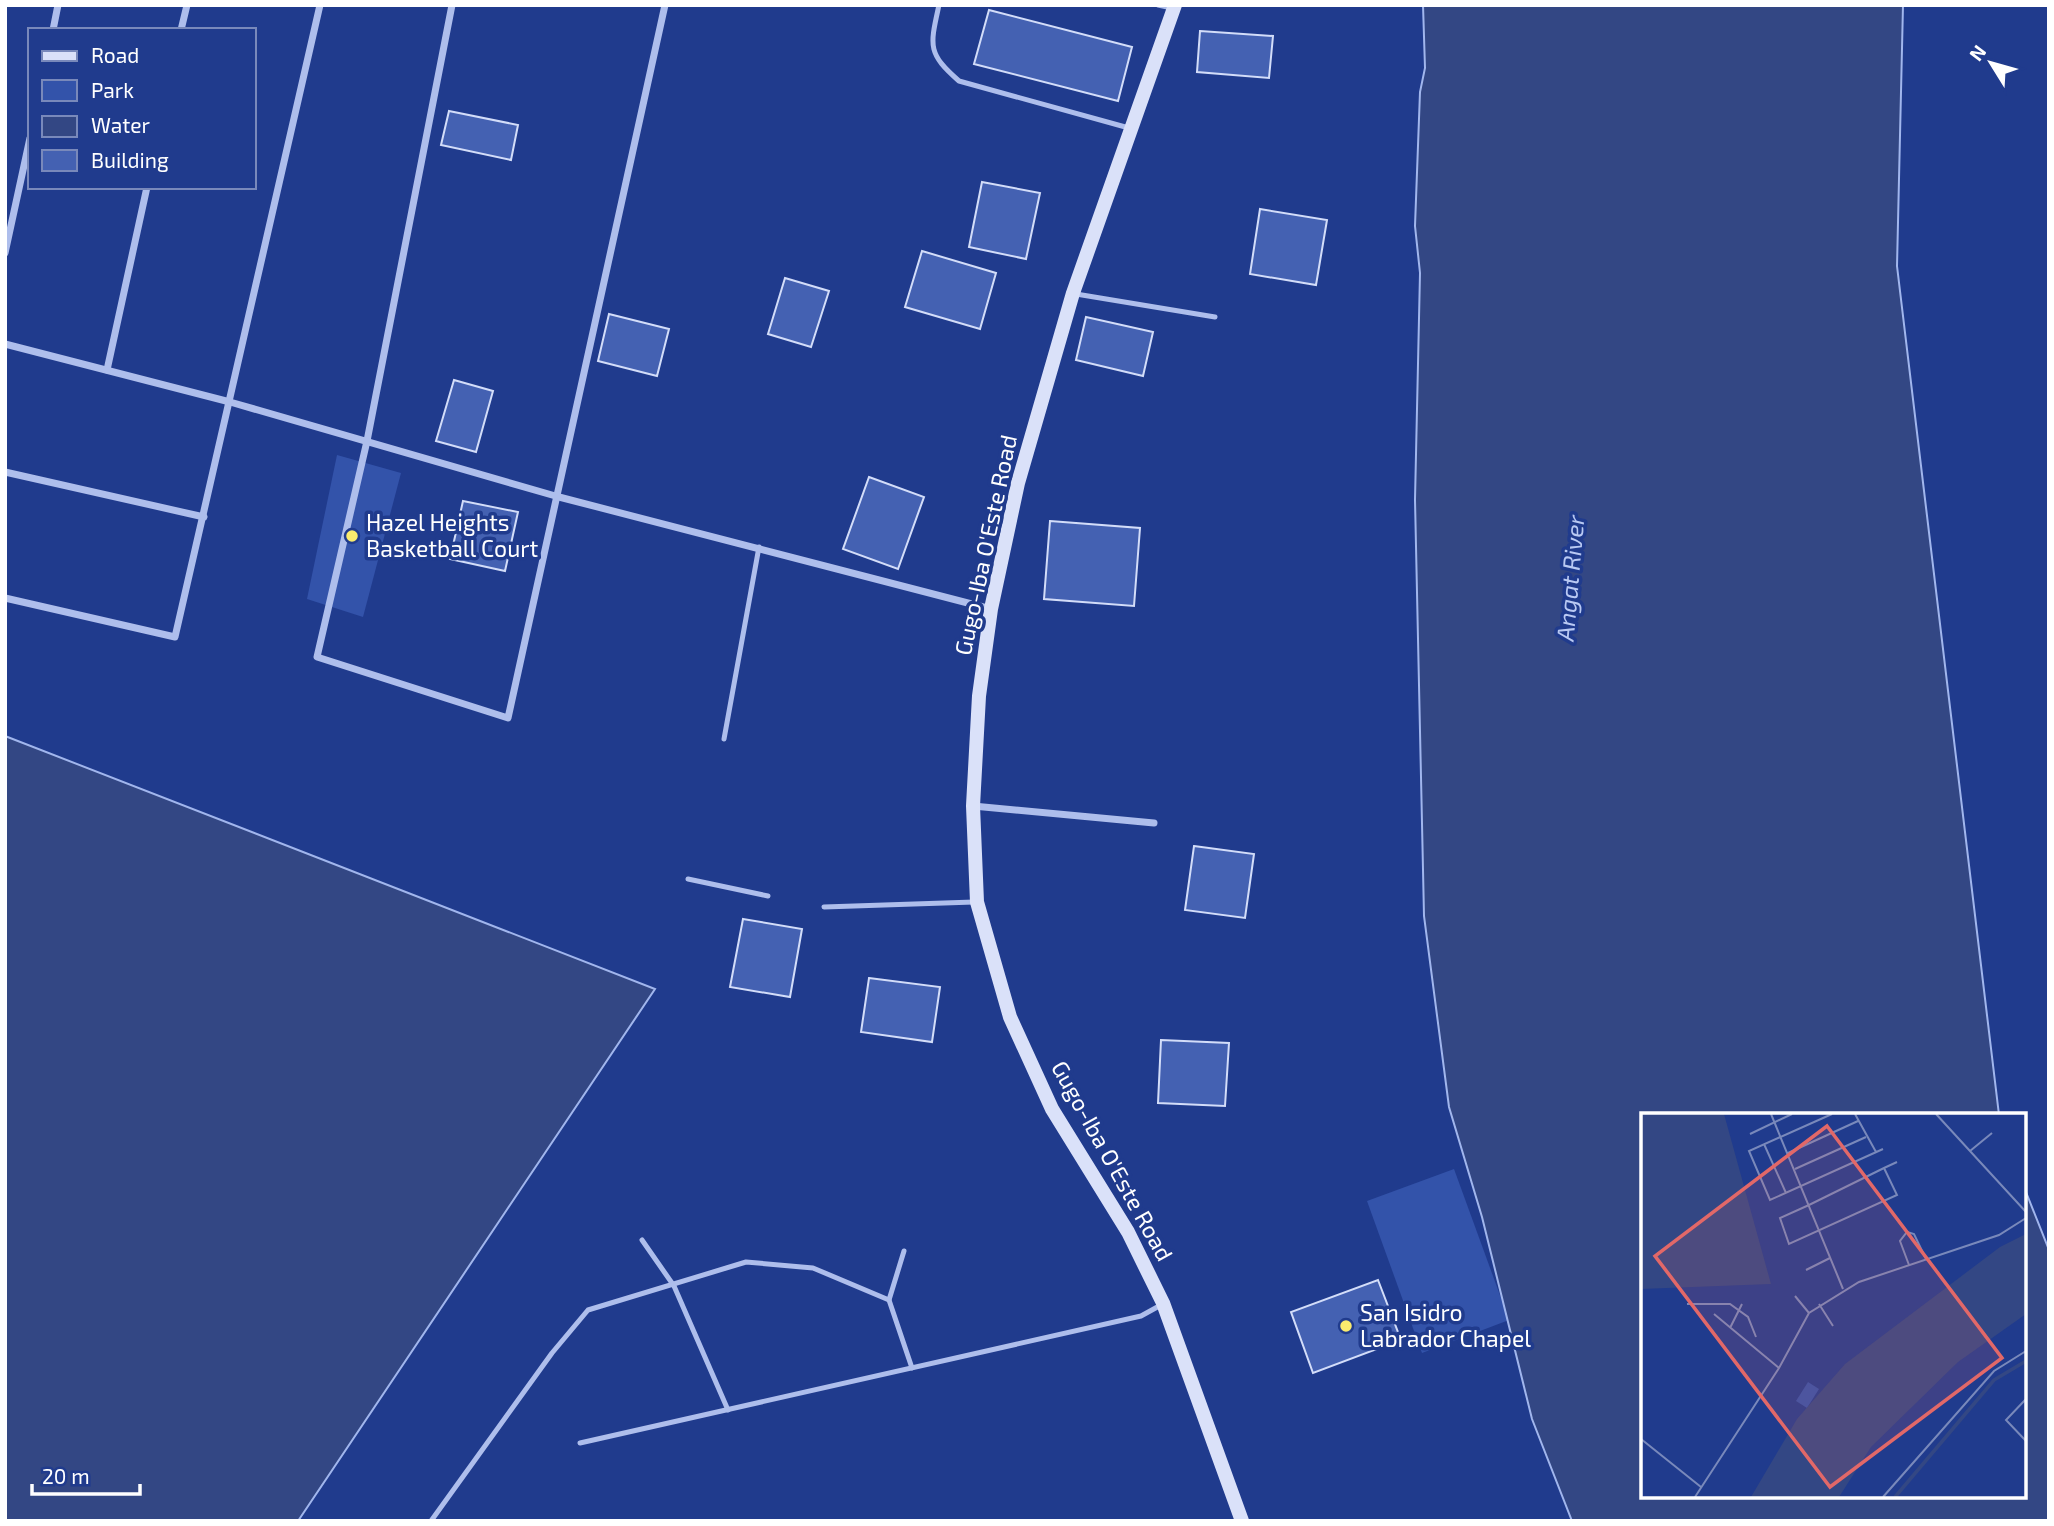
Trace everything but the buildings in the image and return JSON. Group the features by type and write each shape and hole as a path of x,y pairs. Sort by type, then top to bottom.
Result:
{"main road":[{"name":"Gugo-Iba O'Este Road","path":"1175,7 1073,293 1018,483 991,608 979,696 973,806 977,902 1010,1017 1047,1097 1128,1232 1163,1303 1242,1521"}],"street":[{"path":"53,28 58,5"},
{"path":"181,28 187,5"},
{"path":"5,598 175,637 320,5"},
{"path":"452,5 367,441 317,657 508,718 559,497 665,5"},
{"path":"5,253 28,147"},
{"path":"107,370 147,189"},
{"path":"5,344 230,402 559,497 991,608"},
{"path":"5,472 204,517"},
{"path":"973,806 1154,823"}],"lane":[{"path":"939,5 932,37 937,62 960,81 1132,129"},
{"path":"1158,5 1175,7"},
{"path":"1073,293 1215,317"},
{"path":"724,738 759,547"},
{"path":"688,879 768,896"},
{"path":"824,907 977,902"},
{"path":"642,1240 674,1286 728,1410"},
{"path":"904,1251 888,1300 912,1368"},
{"path":"431,1521 552,1353 588,1310 746,1262 813,1268 888,1300"},
{"path":"580,1443 1141,1316 1163,1303"}],"green space":[{"name":"Hazel Heights Basketball Court","path":"337,455 401,473 363,617 307,599"},
{"path":"1454,1169 1509,1320 1422,1353 1367,1201"}],"water":[{"name":"Angat River","path":"1423,5 1903,5 1897,266 1999,1113 1641,1113 1641,1498 2026,1498 2026,1192 2049,1250 2049,1521 1572,1521 1532,1419 1482,1217 1449,1107 1424,916 1415,500 1420,273 1415,226 1420,92 1425,68"},
{"path":"5,736 655,989 298,1521 5,1521"}],"place":[{"name":"Hazel Heights Basketball Court","path":"352,536"},
{"name":"San Isidro Labrador Chapel","path":"1346,1326"}]}
